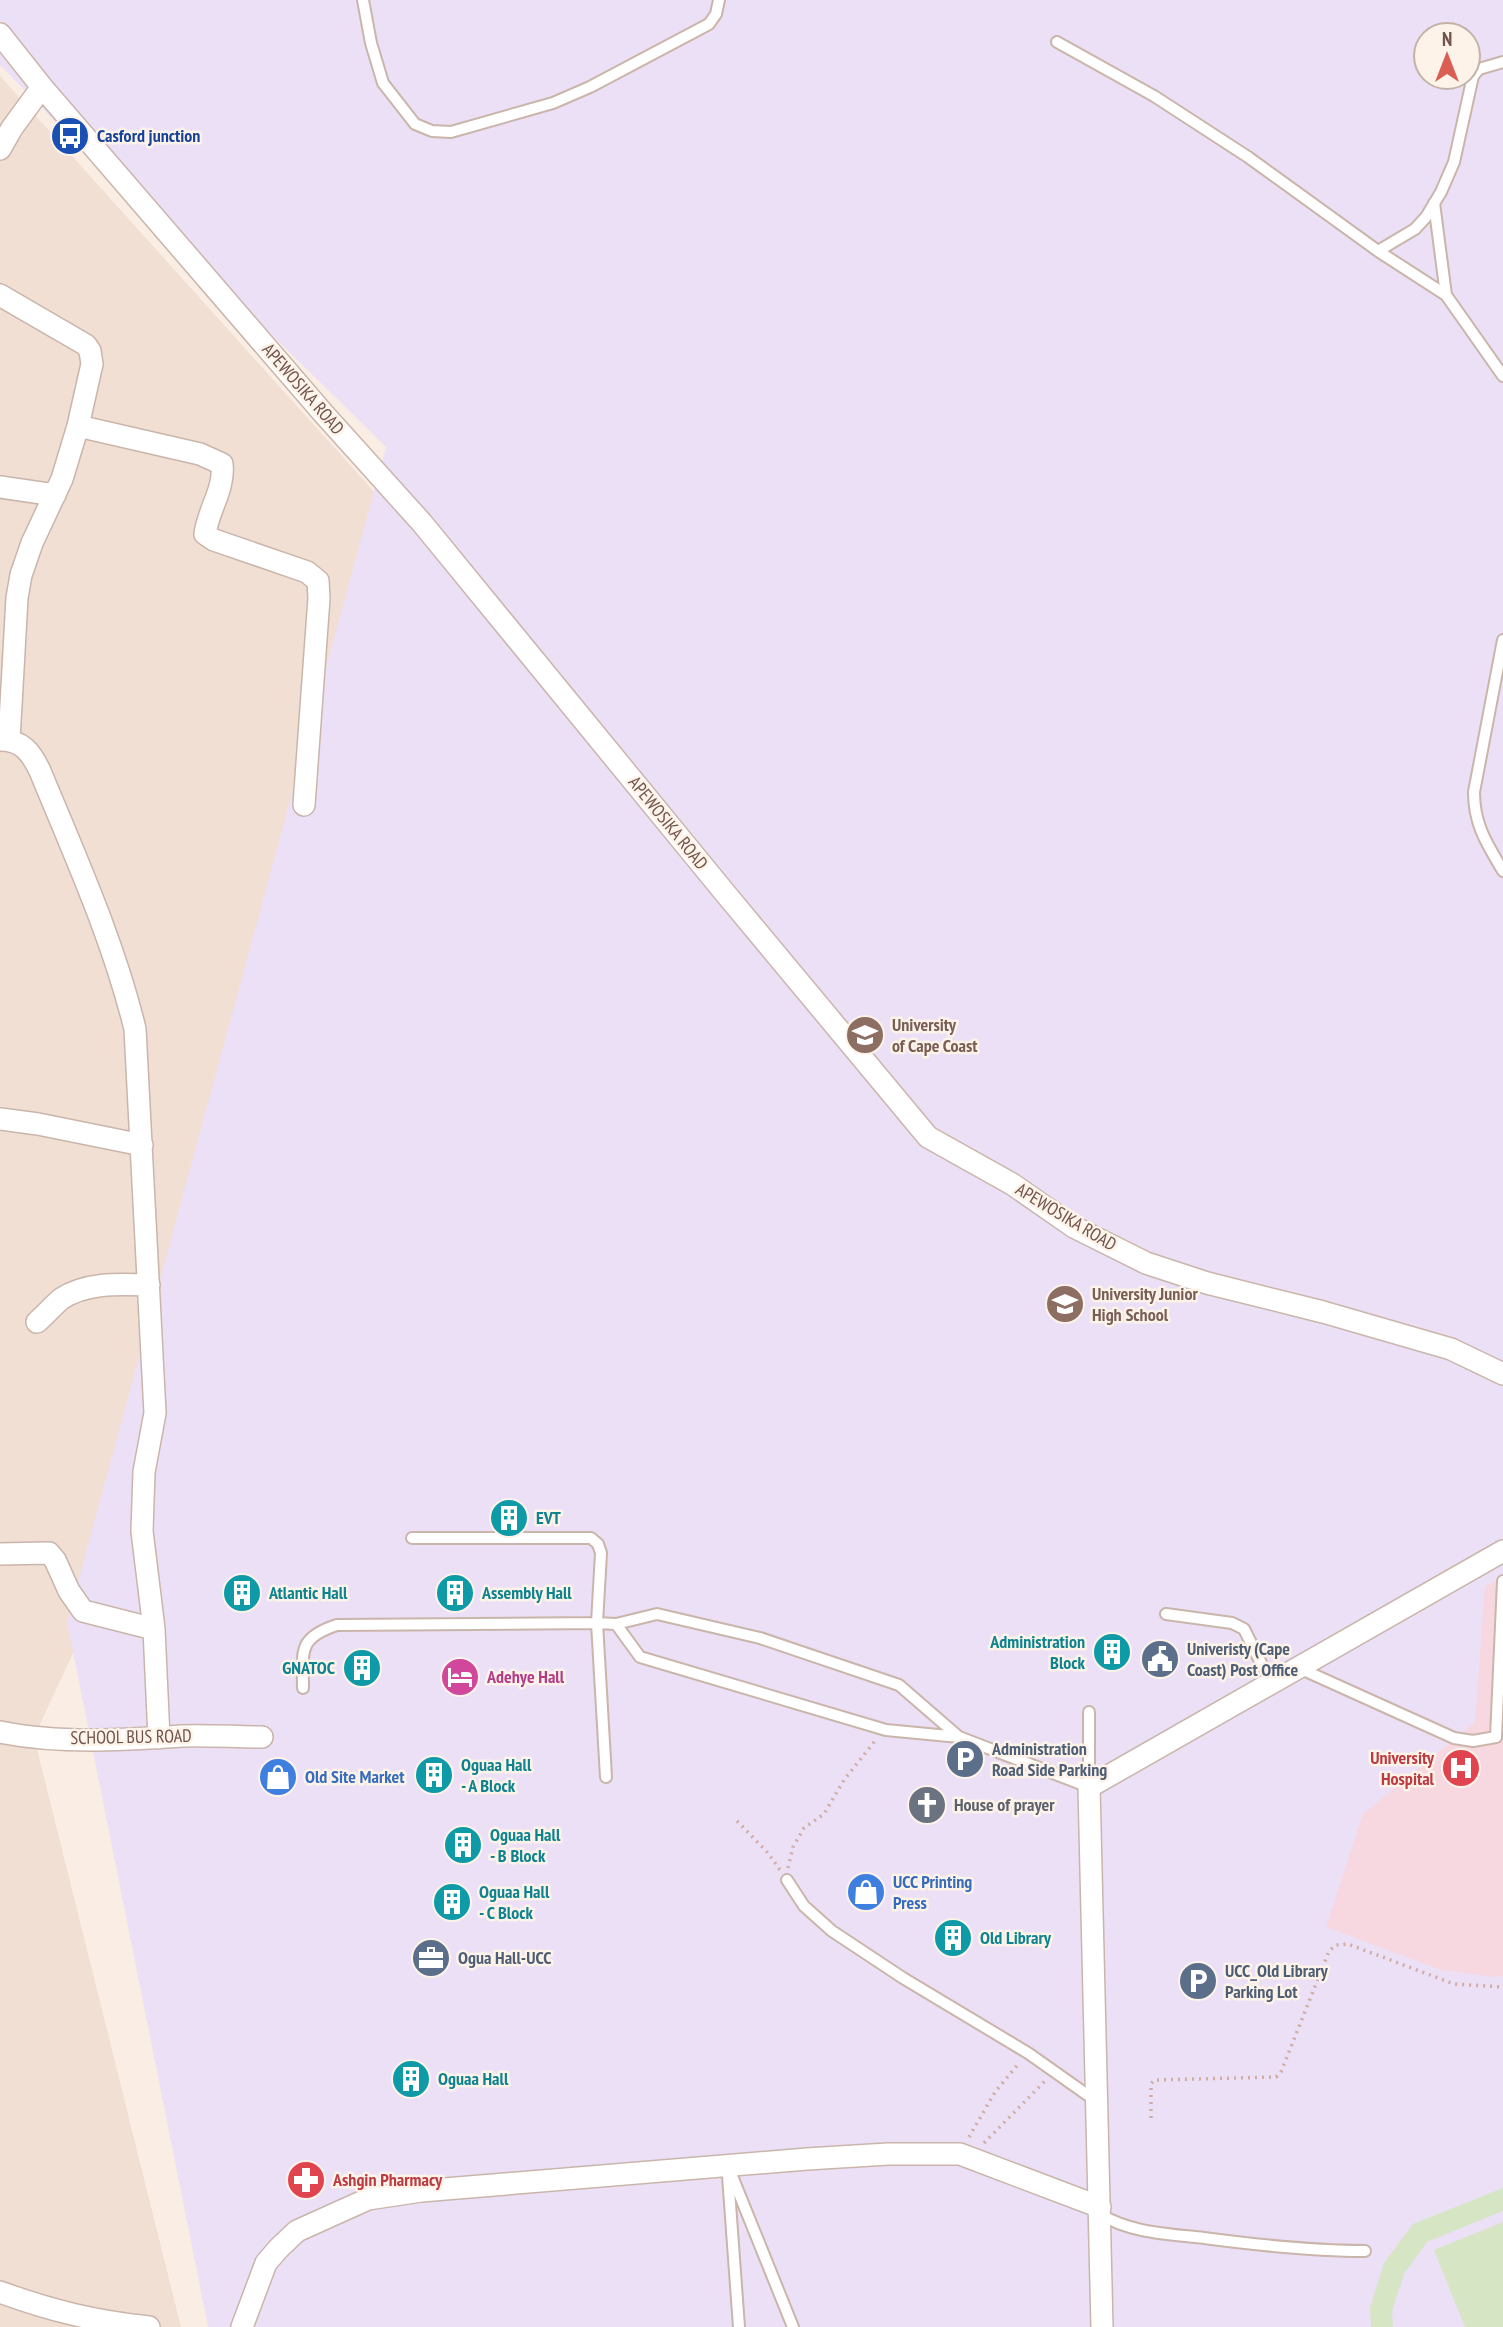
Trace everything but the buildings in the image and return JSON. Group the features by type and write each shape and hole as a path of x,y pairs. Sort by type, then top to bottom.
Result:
{"street":[{"name":"APEWOSIKA ROAD","path":"0,34 42,87 323,413 422,523 928,1137 1012,1184 1074,1227 1146,1263 1207,1283 1323,1312 1451,1349 1503,1374"},
{"path":"0,149 42,87"},
{"path":"0,295 81,341 90,351 92,364 78,426 55,495 32,542 21,575 5,740 26,747 40,771 85,878 124,983 135,1029 155,1413 144,1472 142,1531 154,1629 159,1738"},
{"path":"78,426 200,454 222,464 224,477 205,534 214,540 307,572 318,580 319,598 304,805"},
{"path":"0,487 55,495"},
{"path":"0,1119 142,1145"},
{"path":"37,1322 62,1299 86,1288 112,1284 149,1285"},
{"path":"1102,2327 1089,1787 1503,1551"},
{"path":"0,1554 49,1553 83,1611 154,1629"},
{"name":"SCHOOL BUS ROAD","path":"0,1732 83,1740 262,1737"},
{"path":"242,2327 266,2263 297,2231 368,2199 421,2191 807,2159 888,2154 961,2154 1100,2210"},
{"path":"0,2292 47,2309 110,2325 149,2327"}],"lane":[{"path":"363,0 371,43 383,83 415,124 432,131 451,132 553,103 590,87 709,24 716,14 719,0"},
{"path":"1057,42 1154,96 1446,296 1503,376"},
{"path":"1378,251 1415,229 1426,217 1454,162 1473,76 1479,69 1503,62"},
{"path":"1434,202 1446,296"},
{"path":"1503,640 1474,792 1474,810 1479,830 1503,871"},
{"path":"412,1538 591,1538 598,1544 601,1553 597,1623 606,1777"},
{"path":"1299,1668 1454,1738 1473,1741 1500,1737 1503,1581"},
{"path":"303,1688 303,1651 312,1636 337,1625 616,1624 657,1614 760,1638 899,1685 958,1737"},
{"path":"1166,1614 1232,1623 1244,1629 1271,1683"},
{"path":"616,1624 640,1657 881,1729 958,1737 1089,1787 1088,1712"},
{"path":"787,1880 804,1906 832,1931 903,1978 1028,2053 1096,2102"},
{"path":"728,2166 739,2327"},
{"path":"728,2166 793,2327"},
{"path":"1100,2210 1114,2223 1158,2233 1255,2245 1365,2251"}],"path":[{"path":"787,1880 793,1847 804,1828 824,1814 844,1780 881,1729"},
{"path":"737,1821 768,1853 787,1880"},
{"path":"1151,2118 1151,2084 1154,2080 1276,2077 1281,2072 1329,1951 1336,1945 1348,1944 1454,1984 1503,1987"},
{"path":"961,2154 995,2092 1028,2053"},
{"path":"961,2154 988,2141 1053,2071"}],"shaded area":[{"name":"University of Cape Coast","path":"0,0 1503,0 1503,2327 208,2327 67,1622 386,447 0,65"},
{"path":"0,76 387,506 260,1253 34,1737 181,2327 0,2327"},
{"name":"University Hospital","path":"1503,1577 1503,1976 1494,1977 1441,1970 1326,1927 1363,1814 1475,1722 1485,1586"}],"green space":[{"path":"1503,2188 1503,2211 1427,2242 1404,2274 1392,2311 1393,2327 1371,2327 1370,2308 1384,2263 1413,2224"},
{"path":"1503,2222 1503,2327 1465,2327 1434,2250"}],"place":[{"name":"Casford junction","path":"70,136"},
{"name":"University of Cape Coast","path":"865,1035"},
{"name":"University Junior High School","path":"1065,1304"},
{"name":"EVT","path":"509,1518"},
{"name":"Atlantic Hall","path":"242,1593"},
{"name":"Assembly Hall","path":"455,1593"},
{"name":"Administration Block","path":"1112,1652"},
{"name":"Univeristy (Cape Coast) Post Office","path":"1160,1659"},
{"name":"GNATOC","path":"362,1668"},
{"name":"Adehye Hall","path":"460,1677"},
{"name":"Administration Road Side Parking","path":"965,1759"},
{"name":"University Hospital","path":"1461,1768"},
{"name":"Oguaa Hall - A Block","path":"434,1775"},
{"name":"Old Site Market","path":"278,1777"},
{"name":"House of prayer","path":"927,1805"},
{"name":"Oguaa Hall - B Block","path":"463,1845"},
{"name":"UCC Printing Press","path":"866,1892"},
{"name":"Oguaa Hall - C Block","path":"452,1902"},
{"name":"Old Library","path":"953,1938"},
{"name":"Ogua Hall-UCC","path":"431,1958"},
{"name":"UCC_Old Library Parking Lot","path":"1198,1981"},
{"name":"Oguaa Hall","path":"411,2079"},
{"name":"Ashgin Pharmacy","path":"306,2180"}]}
